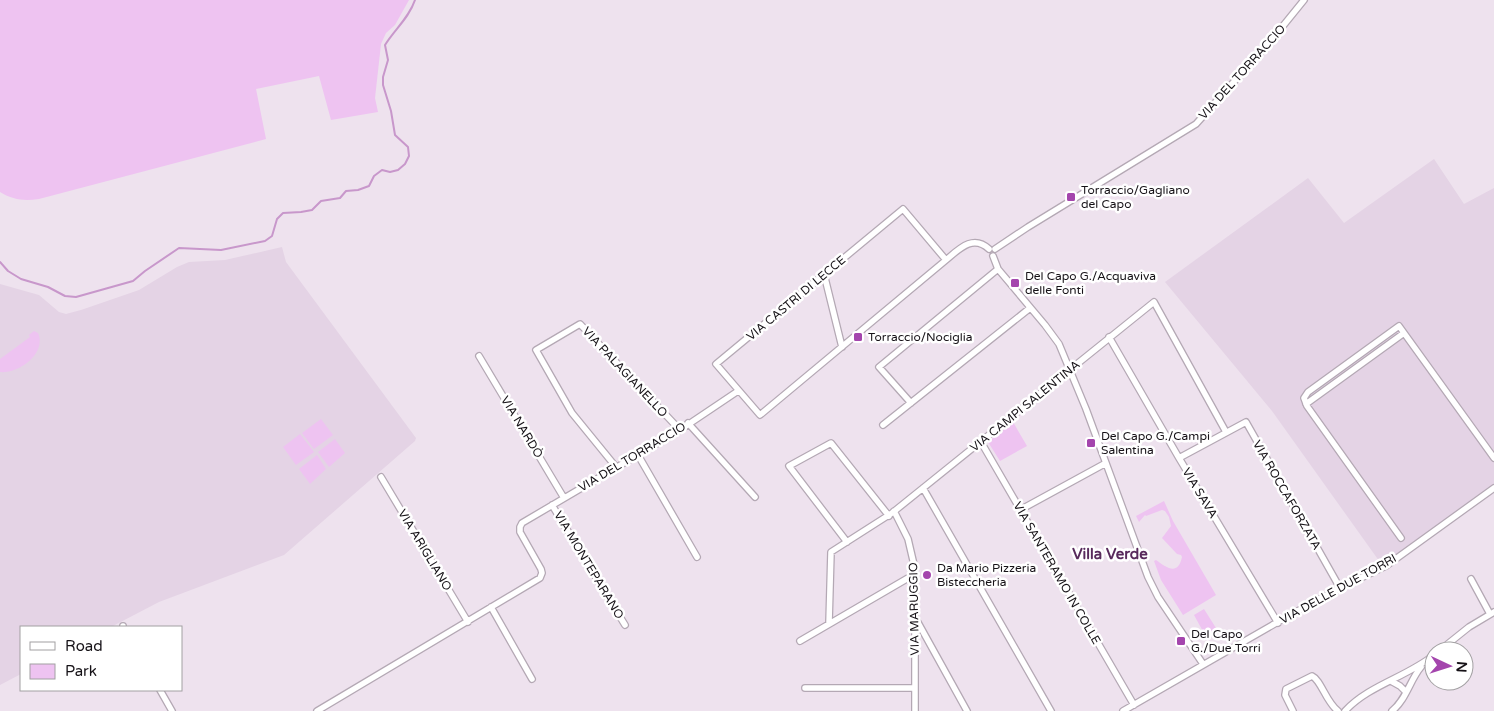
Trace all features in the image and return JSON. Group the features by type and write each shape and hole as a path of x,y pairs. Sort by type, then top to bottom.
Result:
{"street":[{"name":"VIA DEL TORRACCIO","path":"992,249 1196,124 1268,44 1304,0"},
{"name":"VIA CASTRI DI LECCE","path":"738,391 716,364 903,209 946,260"},
{"path":"738,391 760,415 969,242 982,244 992,249 996,254 993,256 998,269 1045,325 1058,344 1106,463 1148,577 1158,597 1203,664"},
{"path":"911,403 879,367 998,269"},
{"path":"824,274 842,347"},
{"name":"VIA CAMPI SALENTINA","path":"829,624 831,552 889,516 1154,302 1226,432"},
{"path":"883,425 1030,308"},
{"name":"VIA PALAGIANELLO","path":"616,467 572,413 536,350 580,324 680,430"},
{"path":"1402,538 1306,404 1304,398 1308,392 1399,326 1494,458"},
{"path":"1306,404 1404,333"},
{"name":"VIA SAVA","path":"1109,337 1278,623"},
{"name":"VIA NARDÒ","path":"479,356 564,498"},
{"name":"VIA DEL TORRACCIO","path":"317,711 468,622 541,575 541,569 520,532 522,523 680,430 738,391"},
{"name":"VIA ROCCAFORZATA","path":"1226,432 1246,422 1340,588"},
{"path":"688,423 755,497"},
{"path":"1179,458 1226,432"},
{"name":"VIA SANTERAMO IN COLLE","path":"981,442 1134,704"},
{"path":"847,542 790,466 831,443 889,516"},
{"path":"638,455 696,557"},
{"path":"1020,510 1106,463"},
{"name":"VIA ARIGLIANO","path":"381,477 468,622"},
{"path":"923,488 993,613 1051,711"},
{"name":"VIA DELLE DUE TORRI","path":"1123,711 1340,588 1386,566 1494,488"},
{"name":"VIA MONTEPARANO","path":"552,505 625,625"},
{"name":"VIA MARUGGIO","path":"894,511 908,539 915,574 915,711"},
{"path":"800,641 915,574"},
{"path":"1452,641 1469,627 1492,613 1471,579"},
{"path":"491,607 532,679"},
{"path":"916,618 967,711"},
{"path":"1345,711 1362,697 1424,663"},
{"path":"1392,711 1400,704 1414,677 1424,663"},
{"path":"1293,711 1285,695 1286,689 1312,676 1316,678 1328,702 1338,711"},
{"path":"1391,681 1406,692"},
{"path":"805,688 915,688"},
{"path":"161,691 172,711"}],"shaded area":[{"path":"1434,159 1464,204 1494,188 1494,485 1382,565 1272,411 1165,282 1308,178 1344,223"},
{"path":"282,247 286,262 416,438 415,441 284,555 159,602 113,626 20,626 20,675 0,685 0,284 39,295 59,312 66,314 139,290 177,267 189,262 225,260"}],"green space":[{"path":"0,0 409,0 395,25 386,33 381,44 375,98 378,112 331,120 319,76 256,89 266,139 39,199 28,200 14,198 0,192"},
{"path":"34,331 38,333 40,341 35,355 30,361 15,370 0,372 0,359 30,337 29,335"},
{"path":"321,419 333,435 314,449 302,433"},
{"path":"1013,422 1027,446 1000,461 988,442"},
{"path":"300,434 314,452 296,465 283,447"},
{"path":"335,439 345,453 329,467 318,452"},
{"path":"317,455 326,469 310,484 299,469"},
{"path":"1164,501 1173,521 1216,595 1183,615 1161,580 1154,561 1156,560 1172,569 1178,567 1180,563 1181,555 1177,554 1162,538 1171,526 1169,517 1162,510 1145,515 1139,522 1136,516"},
{"path":"1204,609 1216,628 1205,635 1194,615"}],"waterway":[{"path":"0,262 8,271 21,279 48,287 65,296 76,297 133,281 179,248 221,250 265,241 272,236 277,219 283,213 312,210 321,201 340,198 346,191 358,190 369,186 374,176 382,170 390,172 398,170 405,164 409,156 408,147 395,135 391,111 383,85 383,77 388,60 385,45 409,13 415,0"}],"place":[{"name":"Torraccio/Gagliano del Capo","path":"1071,197"},
{"name":"Del Capo G./Acquaviva delle Fonti","path":"1015,283"},
{"name":"Torraccio/Nociglia","path":"858,337"},
{"name":"Del Capo G./Campi Salentina","path":"1091,443"},
{"name":"Da Mario Pizzeria Bisteccheria","path":"927,575"},
{"name":"Del Capo G./Due Torri","path":"1181,641"}],"district":[{"name":"Villa Verde","path":"1110,554"}]}
